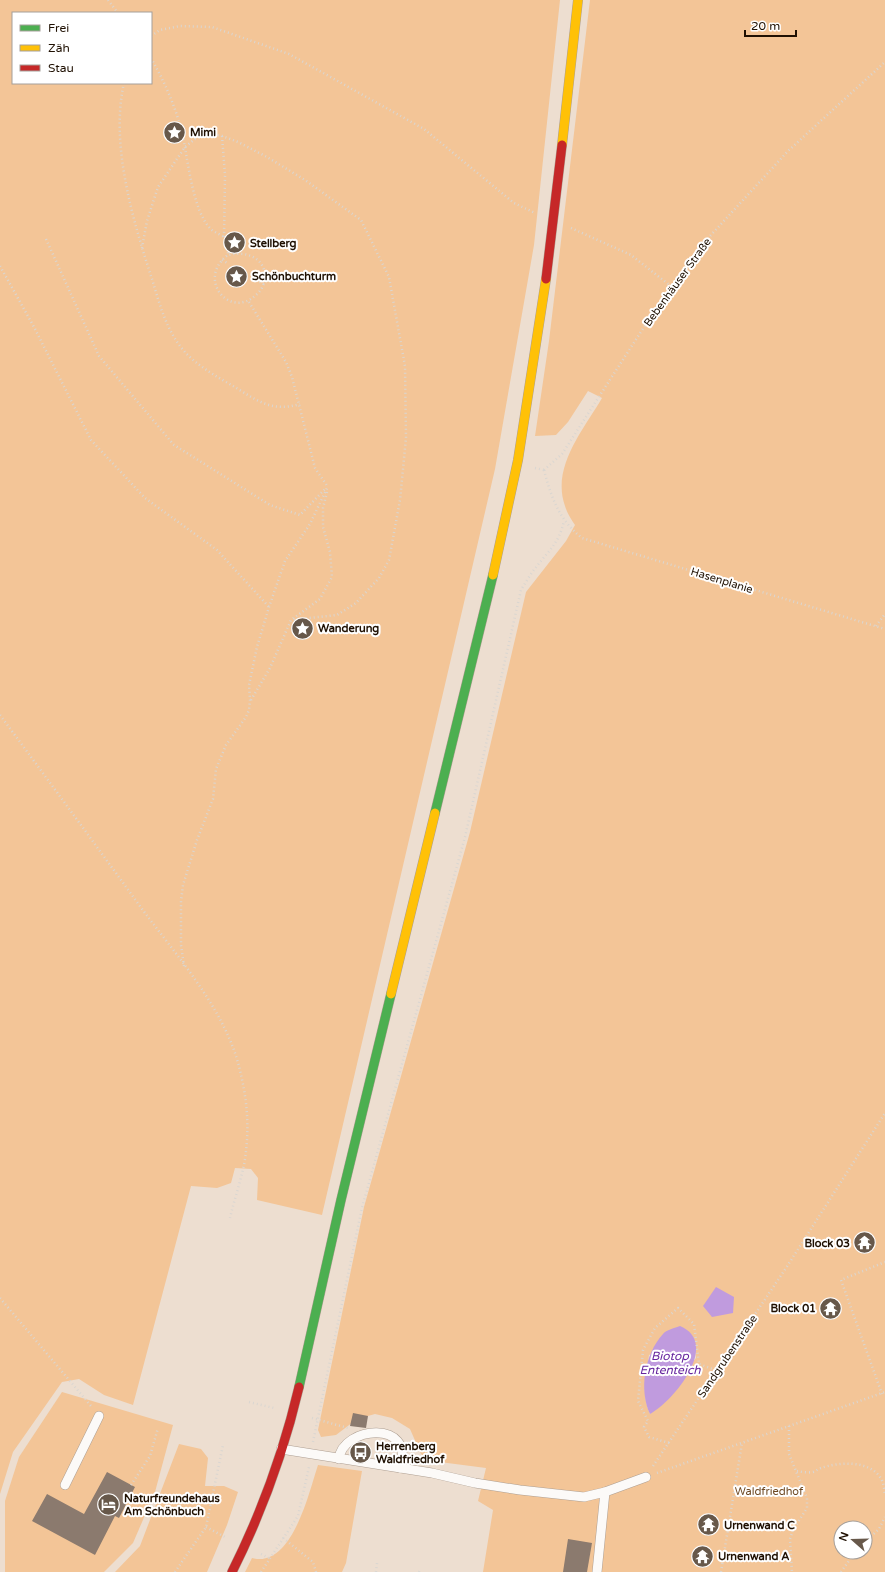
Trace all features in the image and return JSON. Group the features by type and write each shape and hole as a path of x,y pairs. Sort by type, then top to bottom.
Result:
{"main road":[{"path":"232,1572 255,1525 282,1449 293,1412 343,1193 505,525 518,464 532,381 578,0"}],"lane":[{"path":"65,1485 99,1416"},
{"path":"339,1459 340,1454 346,1444 357,1437 374,1432 389,1434 398,1440 402,1462 400,1468"},
{"path":"282,1449 311,1455 400,1468 520,1490 584,1497 605,1492 646,1476"},
{"path":"597,1572 605,1492"}],"path":[{"path":"108,0 117,12"},
{"path":"152,35 160,30 180,26 212,27 289,54 424,129 514,203 631,255 672,287"},
{"path":"152,60 166,85 180,124 191,179 200,211 212,229 228,239 228,255"},
{"name":"Bebenhäuser Straße","path":"564,521 550,493 544,470 562,454 700,247 788,151 885,62"},
{"path":"124,84 120,118 122,158 133,217 166,326 180,347 208,370 264,404 278,408 289,408 300,404"},
{"path":"142,248 147,221 158,187 185,147 195,139 208,134 222,136 238,142 267,157 305,180 361,220 389,277 405,366 406,438 400,500 388,560 379,578 356,603 350,607 337,615 291,620"},
{"path":"222,136 225,175 224,237"},
{"path":"46,239 99,356 174,445 270,505 300,515 328,486"},
{"path":"242,253 256,258 262,265 265,274 264,284 258,294 248,302 240,303 232,302 218,292 214,275 222,260 228,255 242,253"},
{"path":"222,260 229,264"},
{"path":"0,266 34,327 90,440 145,498 217,550 269,607"},
{"path":"256,280 264,284"},
{"path":"248,302 286,362 300,404 316,468 328,486 323,508 323,527 330,552 332,577 320,599 291,620 286,628 270,668 250,700"},
{"path":"184,966 180,922 183,885 197,840 213,799 216,769 226,745 246,717 250,700 249,684 269,607 285,561 310,524 328,486"},
{"path":"262,1572 298,1516 362,1208 465,837 521,590 536,566 553,549 561,535 564,521"},
{"name":"Hasenplanie","path":"564,521 582,538 885,629"},
{"path":"876,626 885,614"},
{"path":"0,715 184,966 218,1016 231,1043 241,1075 247,1112 247,1140 246,1152 230,1218"},
{"name":"Sandgrubenstraße","path":"646,1476 718,1371 885,1113"},
{"path":"646,1476 686,1464 742,1442 883,1393 841,1280 885,1262"},
{"path":"0,1298 99,1416"},
{"path":"669,1443 649,1437 644,1427 648,1421 638,1400 643,1350 655,1328 678,1308 694,1324 699,1364 718,1371"},
{"path":"317,1419 364,1433 365,1435"},
{"path":"788,1426 789,1454 807,1498 807,1508 793,1530 790,1539 792,1572"},
{"path":"130,1484 150,1456 158,1428"},
{"path":"721,1572 742,1442"},
{"path":"175,1572 206,1527 223,1445"},
{"path":"797,1471 812,1472 820,1468 835,1465 856,1464 865,1466 880,1476 885,1495"},
{"path":"873,1535 879,1529 885,1517"},
{"path":"206,1527 245,1546"},
{"path":"283,1538 313,1562 316,1572"},
{"path":"841,1572 849,1560"},
{"path":"376,1572 378,1563"}],"green space":[{"path":"0,0 560,0 534,245 495,469 322,1215 257,1200 258,1178 251,1169 235,1168 231,1183 217,1188 191,1186 133,1405 104,1395 79,1379 62,1382 13,1452 0,1494"},
{"name":"Waldfriedhof","path":"590,0 885,0 885,1572 483,1572 493,1510 478,1501 486,1468 432,1461 421,1454 410,1429 392,1418 375,1414 357,1419 336,1435 321,1437 318,1430 364,1207 470,832 526,592 566,541 575,525 565,506 562,491 562,477 572,449 602,398 588,391 568,422 556,435 535,436 549,341","holes":["694,1338 696,1358 650,1414 647,1407 645,1392 649,1355"]},
{"path":"62,1392 173,1425 155,1492 133,1543 104,1572 5,1572 5,1501 19,1457"},
{"path":"179,1444 201,1449 208,1458 205,1486 224,1486 238,1492 227,1525 207,1572 115,1572 140,1546"},
{"path":"318,1465 362,1471 346,1563 342,1572 245,1572 252,1558 266,1558 278,1552 288,1541 297,1526 304,1509"}],"water":[{"path":"716,1287 734,1297 733,1313 712,1317 703,1306"},
{"name":"Biotop Ententeich","path":"680,1326 691,1334 696,1345 695,1358 681,1385 671,1397 650,1414 644,1384 645,1373 651,1352 664,1333"}],"building":[{"path":"353,1413 368,1416 366,1428 350,1426"},
{"name":"Naturfreundehaus Am Schönbuch","path":"107,1472 135,1487 119,1518 115,1516 95,1555 32,1521 47,1494 84,1514"},
{"path":"568,1539 592,1543 587,1572 563,1572"}],"traffic: fast":[{"path":"435,813 493,575"},
{"path":"299,1387 341,1200 391,994"}],"traffic: slow":[{"path":"562,145 578,0"},
{"path":"493,575 518,460 546,279"},
{"path":"391,994 435,813"}],"traffic: jam":[{"path":"546,279 562,145"},
{"path":"232,1572 253,1528 271,1482 299,1387"}],"place":[{"name":"Mimi","path":"175,132"},
{"name":"Stellberg","path":"235,243"},
{"name":"Schönbuchturm","path":"237,276"},
{"name":"Wanderung","path":"302,628"},
{"name":"Block 03","path":"865,1243"},
{"name":"Block 01","path":"831,1308"},
{"name":"Herrenberg Waldfriedhof","path":"361,1452"},
{"name":"Naturfreundehaus Am Schönbuch","path":"108,1504"},
{"name":"Urnenwand C","path":"709,1525"},
{"name":"Urnenwand A","path":"702,1556"}]}
